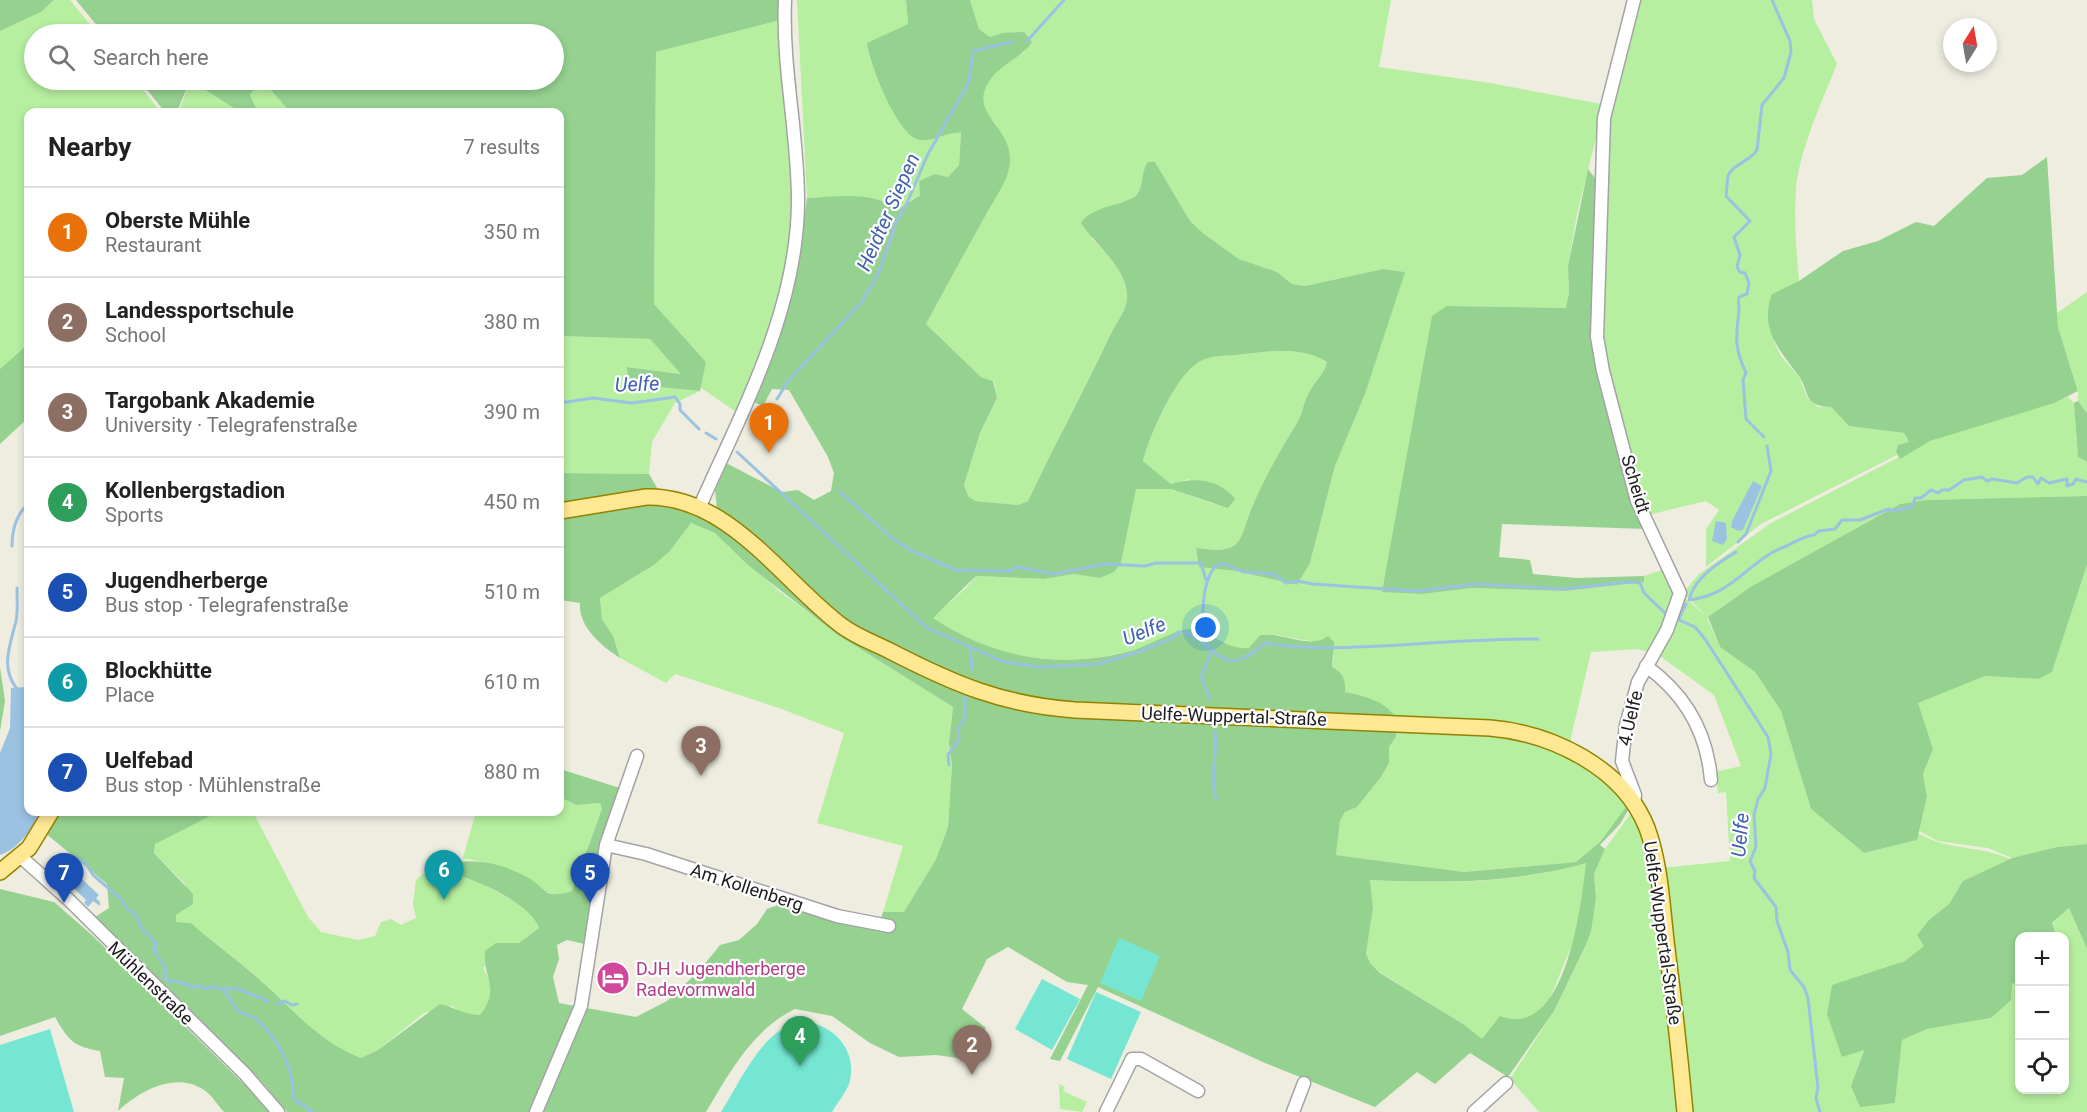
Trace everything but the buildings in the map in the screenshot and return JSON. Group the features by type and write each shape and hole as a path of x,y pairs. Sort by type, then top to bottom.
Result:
{"main road":[{"name":"Uelfe-Wuppertal-Straße","path":"564,510 646,497 679,500 700,506 749,543 842,626 906,660 1016,704 1054,708 1508,729 1540,737 1568,749 1610,779 1634,804 1649,834 1657,868 1685,1112"},
{"path":"0,872 21,858 49,816"}],"street":[{"path":"700,506 771,341 794,259 798,201 785,39 785,0"},
{"name":"Scheidt","path":"1634,0 1603,129 1597,310 1603,371 1637,501 1680,593"},
{"name":"4.Uelfe","path":"1634,804 1635,795 1624,770 1622,750 1635,690 1667,630 1680,593"},
{"name":"4.Uelfe","path":"1646,666 1671,687 1694,718 1707,752 1711,780"},
{"path":"536,1112 582,1006 606,845 637,756"},
{"name":"Am Kollenberg","path":"606,845 646,854 837,916 889,926"},
{"name":"Mühlenstraße","path":"21,858 63,895 245,1074 278,1112"},
{"path":"1106,1112 1132,1059 1141,1059 1198,1091"},
{"path":"1293,1112 1304,1083"},
{"path":"1474,1112 1506,1083"}],"green space":[{"path":"0,0 54,0 41,12 0,31"},
{"path":"54,0 70,0 90,24 24,24 24,90 143,90 158,108 24,108 24,348 0,369 0,31 41,12"},
{"path":"76,0 781,0 780,20 656,52 654,304 706,362 700,391 628,384 627,367 681,374 650,339 564,336 564,108 287,108 271,90 564,90 564,24 96,24"},
{"path":"797,0 906,0 908,24 891,32 938,138 949,132 961,133 959,165 948,177 935,174 920,194 897,210 844,197 807,198"},
{"path":"906,0 970,0 979,29 990,37 1002,33 1024,32 1032,42 997,72 987,85 983,97 985,107 1008,147 1010,160 1007,176 926,324 981,377 993,381 997,398 980,433 964,485 968,496 975,501 1018,505 1028,501 1127,300 1125,285 1116,266 1081,223 1094,212 1127,200 1138,193 1148,162 1155,162 1190,221 1204,234 1239,259 1277,272 1292,284 1305,286 1383,269 1405,272 1365,394 1335,466 1310,563 1297,585 1236,571 1199,567 1196,548 1227,549 1239,541 1262,485 1297,423 1309,393 1327,362 1305,353 1271,351 1211,357 1196,364 1179,382 1171,395 1151,437 1143,461 1171,484 1197,480 1222,487 1235,499 1228,508 1171,489 1136,489 1121,563 1114,572 1100,578 1074,574 1044,579 976,576 933,618 980,643 1030,657 1056,659 1108,656 1134,650 1189,629 1197,630 1240,648 1249,648 1260,635 1305,641 1321,640 1328,636 1334,642 1332,667 1343,677 1345,692 1381,704 1397,720 1053,706 976,688 843,623 717,510 715,490 726,463 782,492 798,490 814,500 831,491 834,473 828,457 789,390 772,389 763,406 751,401 799,258 807,198 866,197 888,204 897,210 920,195 919,181 935,174 948,177 959,165 961,133 928,140 917,139 909,134 885,96 873,66 867,43 908,24"},
{"path":"970,0 1391,0 1379,67 1490,83 1601,104 1599,126 1577,214 1568,266 1567,308 1447,306 1382,591 1422,594 1472,588 1565,591 1643,582 1644,576 1665,569 1671,580 1673,601 1667,621 1651,652 1636,649 1591,652 1569,746 1397,720 1370,698 1344,692 1332,667 1334,656 1322,641 1268,634 1260,635 1249,648 1234,649 1184,634 1173,634 1139,649 1096,658 1047,659 1023,656 977,642 932,618 976,576 1044,579 1074,574 1100,578 1121,563 1136,488 1171,489 1217,505 1189,479 1171,484 1143,461 1151,437 1179,382 1196,364 1211,357 1271,351 1305,353 1327,362 1309,393 1297,423 1262,485 1239,541 1232,547 1217,550 1196,549 1200,567 1236,571 1297,585 1310,563 1335,466 1365,394 1404,272 1383,269 1305,286 1292,284 1277,272 1239,259 1204,234 1190,221 1155,162 1138,193 1130,200 1101,210 1091,238 1119,271 1126,287 1126,305 1028,501 1018,505 975,501 968,496 964,485 980,433 997,398 994,381 981,377 926,324 1007,175 998,128 984,109 982,99 984,90 988,81 1001,67 1025,52 1002,33 990,37 979,29"},
{"path":"1638,0 1812,0 1814,19 1837,64 1812,125 1798,173 1795,211 1799,281 1772,294 1774,342 1781,356 1799,377 1808,399 1818,407 1831,407 1849,426 1904,433 1909,442 1896,452 1897,455 1761,524 1706,567 1706,529 1719,510 1706,501 1648,515 1607,371 1602,336 1609,112"},
{"path":"780,20 794,200 791,238 775,312 736,412 700,387 706,362 654,304 656,52"},
{"path":"147,90 186,90 179,108 162,108"},
{"path":"187,90 206,90 234,108 180,108"},
{"path":"206,90 253,90 250,95 256,108 234,108"},
{"path":"253,90 271,90 287,108 256,108 250,95"},
{"path":"2047,157 2058,327 2078,391 2054,403 1930,441 1900,459 1896,452 1898,445 1909,442 1904,433 1849,426 1831,407 1811,401 1798,375 1773,338 1768,318 1772,294 1799,281 1843,251 1878,241 1916,222 1934,226 1987,178 2022,175"},
{"path":"1588,169 1598,182 1593,319 1646,529 1502,524 1499,557 1530,560 1533,574 1577,578 1644,576 1644,582 1565,591 1472,588 1422,594 1382,592 1432,316 1447,306 1566,308 1569,293 1568,266"},
{"path":"2087,292 2087,413 2078,401 2078,390 2058,327 2057,313"},
{"path":"564,336 650,339 682,374 628,367 628,384 700,391 675,403 652,442 649,474 564,473"},
{"path":"24,348 24,422 0,444 0,369"},
{"path":"2068,397 2074,403 2078,457 2087,462 2087,496 1926,500 1900,504 1752,586 1707,618 1720,647 1755,672 1781,711 1811,809 1864,853 1917,840 1918,833 1940,843 2010,859 1963,881 1949,904 1930,919 1925,946 1905,961 1880,970 1842,1057 1864,1049 1851,1086 1895,1103 1902,1040 1927,1029 1991,1018 2012,984 2015,983 2015,1094 2069,1094 2069,932 2055,932 2052,924 2069,908 2087,949 2087,1112 1688,1112 1661,868 1730,861 1726,792 1718,793 1715,772 1741,766 1714,695 1657,654 1685,598 1706,616 1683,593 1698,575 1771,523 1930,441"},
{"path":"2078,401 2087,413 2087,462 2078,457 2074,403"},
{"path":"564,473 649,474 660,493 564,505"},
{"path":"2087,496 2087,565 2052,672 2039,679 1985,676 1918,703 1933,749 1923,774 1927,797 1917,840 1864,853 1811,809 1781,711 1755,672 1720,647 1708,617 1752,586 1900,504 1926,500"},
{"path":"663,501 723,526 840,629 998,700 1397,728 1396,737 1389,747 1389,763 1381,777 1357,807 1345,812 1340,821 1336,855 1464,872 1576,862 1600,842 1628,804 1630,807 1620,824 1600,845 1605,849 1594,874 1596,898 1591,931 1585,947 1554,1011 1508,1077 1470,1053 1435,1084 1417,1072 1375,1107 1265,1063 1098,987 1060,1061 1050,1059 1088,985 1067,982 1008,947 987,959 962,1009 986,1028 965,1059 936,1055 899,1057 870,1043 832,1016 795,1009 780,1018 754,1040 733,1068 706,1112 287,1112 261,1081 95,917 109,908 107,884 44,832 53,816 210,816 155,844 154,853 193,894 193,904 176,915 176,922 191,923 251,972 318,1033 331,1043 361,1058 378,1050 440,1004 480,1015 486,1006 490,990 485,951 496,943 519,943 539,928 526,911 504,895 457,875 454,863 472,861 491,864 527,877 550,893 572,891 602,809 600,803 576,805 564,799 564,770 623,789 589,945 567,940 557,945 559,959 553,977 559,1003 636,1017 667,1001 699,971 720,945 739,940 757,924 767,909 790,901 879,924 883,912 904,912 936,859 948,827 952,765 949,743 953,707 838,635 748,565 715,533 691,523 670,551 654,565 600,598 602,619 613,636 620,658 592,635 583,620 580,603 564,601 564,513","holes":["1586,863 1580,909 1566,965 1555,990 1541,1009 1522,1018 1500,1016 1482,1039 1463,1024 1380,973 1370,963 1366,954 1373,908 1370,880 1426,882 1505,878"]},
{"path":"691,523 715,533 780,592 854,645 953,707 949,743 952,765 948,827 936,859 904,912 883,912 903,846 817,823 844,733 779,708 675,674 666,683 620,658 613,636 602,619 600,598 654,565 670,551"},
{"path":"2087,565 2087,844 2057,847 2012,858 1988,848 1938,841 1919,831 1927,797 1923,774 1933,749 1917,703 1985,676 2039,679 2052,672"},
{"path":"0,667 5,701 0,731"},
{"path":"1397,728 1475,732 1534,741 1572,757 1602,779 1628,804 1600,842 1576,862 1464,872 1336,855 1340,821 1345,812 1357,807 1381,777 1389,763 1389,747 1396,737"},
{"path":"564,799 576,805 600,803 602,809 572,891 557,895 541,890 529,878 483,862 463,858 475,816 564,816"},
{"path":"1632,812 1641,825 1649,857 1681,1112 1539,1112 1510,1079 1554,1011 1585,948 1596,898 1594,874 1605,849"},
{"path":"210,816 255,816 308,917 321,932 358,940 375,936 381,922 391,919 401,925 416,918 413,904 416,880 429,869 477,881 523,906 535,917 539,928 519,943 510,943 483,968 489,981 490,997 480,1015 462,1014 452,1006 424,1013 378,1050 361,1058 345,1051 317,1033 248,969 191,923 175,922 175,915 185,910 185,884 154,853 155,843"},
{"path":"2087,844 2087,949 2069,908 2052,923 2055,932 2015,932 2015,983 2012,984 2011,1000 1991,1018 1927,1029 1902,1040 1895,1103 1860,1107 1851,1086 1864,1050 1842,1057 1827,1014 1832,985 1905,961 1924,946 1917,935 1930,919 1949,904 1963,881 2012,858 2057,847"},
{"path":"1587,862 1576,935 1548,1003 1534,1015 1515,1022 1482,1040 1463,1024 1381,973 1369,963 1366,954 1373,908 1369,880 1452,882 1506,879 1560,870"},
{"path":"0,889 54,902 93,936 258,1098 268,1112 224,1112 204,1090 181,1082 158,1086 147,1091 118,1111 124,1078 105,1077 100,1051 78,1045 68,1037 55,1017 0,1036"},
{"path":"1059,1084 1065,1087 1063,1091 1087,1102 1082,1112 1060,1109"}],"shaded area":[{"path":"1753,481 1762,486 1743,530 1738,531 1731,527 1732,521"},
{"path":"1716,521 1726,523 1727,539 1723,545 1712,541"},
{"path":"24,687 24,816 38,816 19,843 0,855 0,753 10,728 11,688"},
{"path":"68,866 99,895 96,898 100,906 93,901 88,907 84,903 86,900 60,875"},
{"path":"1119,938 1160,956 1141,1001 1100,983"},
{"path":"1042,979 1080,999 1052,1050 1015,1029"},
{"path":"1096,992 1141,1012 1111,1079 1067,1059"},
{"path":"803,1022 825,1028 841,1041 847,1051 851,1072 849,1084 832,1112 721,1112 745,1071 765,1044 776,1033"},
{"path":"50,1029 74,1112 0,1112 0,1045"}],"waterway":[{"name":"Heidter Siepen","path":"1027,41 1064,0"},
{"path":"1764,437 1746,419 1743,380 1746,373 1739,356 1737,342 1739,297 1747,294 1749,283 1745,273 1740,272 1737,267 1740,255 1734,237 1750,221 1726,196 1730,172 1757,150 1762,105 1784,78 1791,52 1790,41 1772,0"},
{"name":"Heidter Siepen","path":"777,399 788,381 862,302 878,274 897,220 903,212 928,154 969,82 973,51 1012,42"},
{"name":"Uelfe","path":"564,402 593,398 632,403 675,397 680,404 680,410 699,429"},
{"name":"Uelfe","path":"706,433 716,439"},
{"path":"1738,542 1746,534 1771,471 1767,446"},
{"name":"Uelfe","path":"737,452 927,628 1004,662 1041,667 1099,664 1141,651 1173,638 1178,632 1188,633 1200,640 1207,582 1216,565 1225,564 1243,572 1274,574 1286,583 1297,581 1416,591 1476,584 1561,589 1640,583 1644,593 1665,613"},
{"path":"1689,600 1705,597 1718,591 1772,553 1819,531 1835,529 1842,520 1860,520 1888,509 1893,511 1912,507 1915,498 1921,498 1931,490 1938,493 1942,490 1949,490 1964,480 1982,477 1987,481 1992,479 2017,483 2027,477 2033,477 2038,484 2041,478 2049,483 2067,479 2067,486 2073,484 2076,479 2087,482"},
{"path":"839,491 893,539 914,552 956,570 1008,571 1018,567 1054,574 1104,564 1145,566 1156,563 1201,563 1206,580"},
{"name":"Uelfe","path":"12,546 16,523 24,508"},
{"path":"1689,600 1701,578 1736,552"},
{"name":"Uelfe","path":"17,588 17,617 8,656 9,673 17,689"},
{"path":"1678,620 1686,604"},
{"name":"Uelfe","path":"1677,619 1695,627 1705,639 1768,737 1771,754 1765,788 1758,799 1754,815 1756,847 1750,861 1755,871 1754,878 1776,907 1777,921 1788,952 1790,970 1804,987 1808,998 1818,1088 1816,1098 1820,1112"},
{"path":"1200,640 1218,655 1232,661 1246,657 1265,643 1332,648 1538,639"},
{"path":"970,647 972,669"},
{"path":"1210,699 1201,677 1212,650"},
{"path":"949,765 948,755 959,739 958,728 965,718 965,698"},
{"path":"1215,732 1213,781 1216,799"},
{"path":"69,855 85,862 93,875 135,914 143,930 156,943 156,947 153,948 167,971 163,975 167,980 187,984 192,988 199,985 205,989 213,987 222,989 236,1009 254,1018 264,1027 278,1045 288,1066 293,1098 313,1112"},
{"path":"222,989 236,988 268,1001"},
{"path":"277,1004 285,1001 292,1005 297,1004"}],"place":[{"name":"Oberste Mühle","path":"769,453"},
{"name":"Targobank Akademie","path":"701,776"},
{"name":"Blockhütte","path":"444,900"},
{"name":"Uelfebad","path":"64,903"},
{"name":"Jugendherberge","path":"590,903"},
{"name":"DJH Jugendherberge Radevormwald","path":"613,978"},
{"name":"Kollenbergstadion","path":"800,1066"},
{"name":"Landessportschule","path":"972,1075"}]}
